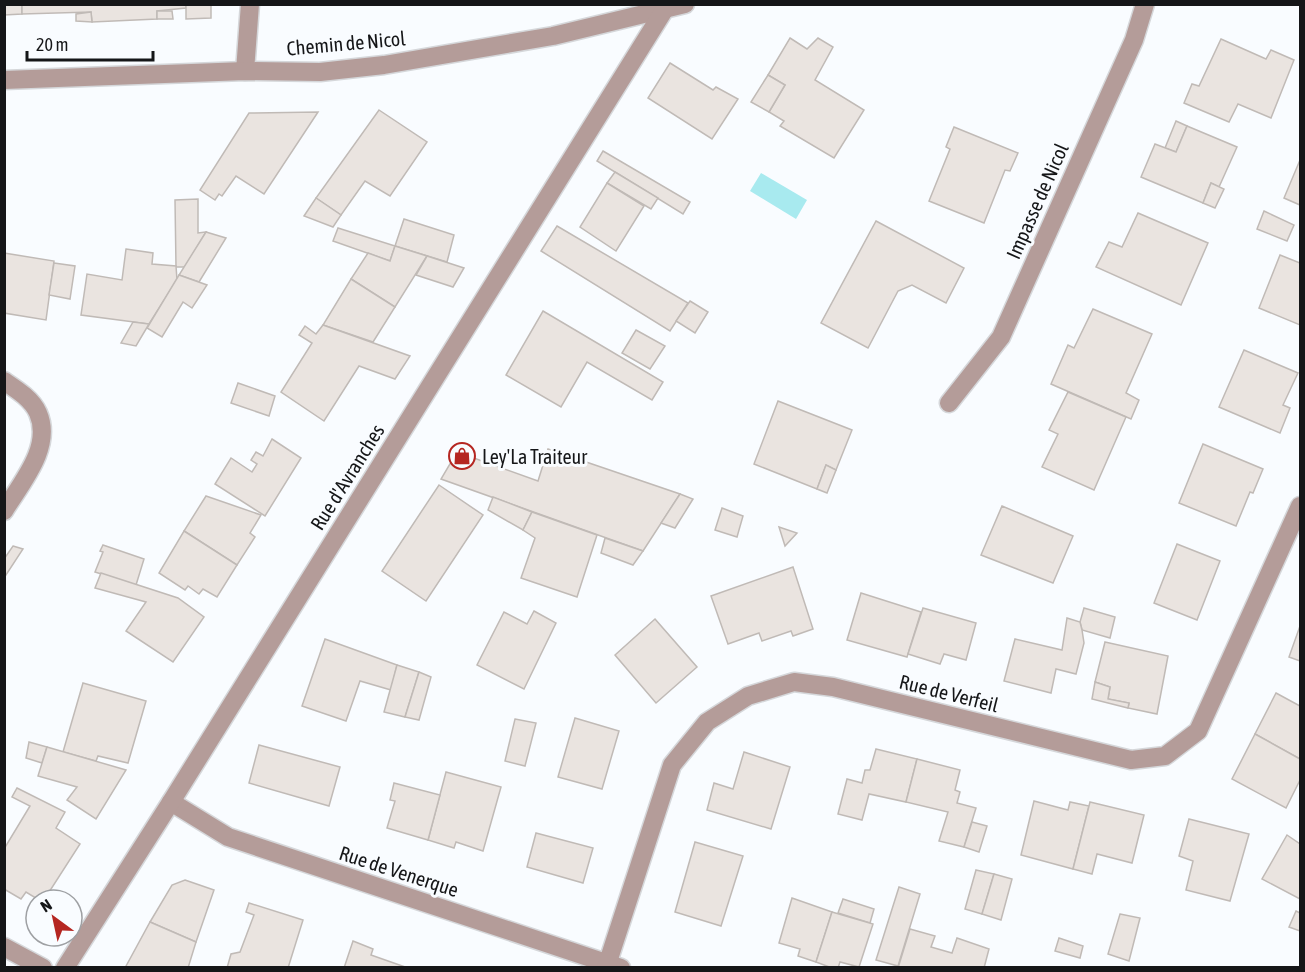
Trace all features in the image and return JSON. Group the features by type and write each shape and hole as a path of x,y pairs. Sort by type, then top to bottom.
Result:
{"street":[{"path":"245,71 250,4"},
{"name":"Chemin de Nicol","path":"4,80 245,71 320,72 384,65 521,42 685,4"},
{"name":"Impasse de Nicol","path":"949,403 1001,337 1134,40 1145,4"},
{"name":"Rue d'Avranches","path":"65,968 667,7"},
{"path":"4,381 23,394 38,412 43,434 38,453 4,511"},
{"name":"Rue de Verfeil","path":"611,966 672,765 707,722 748,696 794,682 832,687 1131,760 1165,756 1198,731 1300,506"},
{"name":"Rue de Venerque","path":"171,802 228,837 611,966"},
{"path":"4,947 43,968"}],"water":[{"path":"761,173 807,200 796,219 750,191"}],"building":[{"path":"4,4 22,4 22,14 4,15"},
{"path":"22,4 186,4 186,8 157,11 157,19 92,22 91,12 22,14"},
{"path":"186,4 211,4 211,18 186,19"},
{"path":"157,11 172,11 173,19 157,19"},
{"path":"91,12 92,22 76,21 76,14"},
{"path":"790,38 807,49 818,38 833,47 815,80 864,110 834,158 780,126 784,121 769,112 785,85 768,75"},
{"path":"1221,39 1266,59 1271,50 1294,60 1271,118 1238,104 1229,122 1184,103 1192,84 1199,86"},
{"path":"670,63 713,90 716,87 738,99 712,139 648,98"},
{"path":"768,75 785,85 769,112 751,102"},
{"path":"379,110 427,142 390,196 365,181 341,215 316,198"},
{"path":"318,112 264,194 236,176 222,196 219,194 215,200 200,190 249,113"},
{"path":"1176,121 1187,126 1176,152 1165,148"},
{"path":"1187,126 1237,147 1219,187 1211,183 1203,203 1141,177 1155,144 1176,152"},
{"path":"954,127 1018,153 1010,171 1005,170 984,223 929,201 950,149 946,147"},
{"path":"603,151 690,202 683,214 597,161"},
{"path":"1300,160 1300,205 1284,198"},
{"path":"615,172 658,198 651,209 607,183"},
{"path":"607,183 644,206 616,251 580,227"},
{"path":"1211,183 1224,189 1215,208 1203,203"},
{"path":"316,198 341,215 333,227 304,216"},
{"path":"198,199 198,233 206,232 185,267 176,267 175,200"},
{"path":"1264,211 1294,225 1287,241 1257,229"},
{"path":"1138,213 1208,243 1181,305 1096,267 1109,242 1122,247"},
{"path":"404,219 454,235 447,262 395,246"},
{"path":"876,221 964,268 946,303 912,285 898,291 868,348 821,323"},
{"path":"557,226 688,303 670,331 541,251"},
{"path":"338,228 395,246 390,261 333,241"},
{"path":"206,232 226,238 199,282 179,275"},
{"path":"395,246 427,256 395,307 351,279 368,253 390,261"},
{"path":"126,249 153,253 152,264 176,266 177,280 149,324 81,315 87,274 122,280"},
{"path":"4,253 54,261 46,320 4,313"},
{"path":"1280,255 1300,263 1300,325 1259,308"},
{"path":"427,256 464,268 453,287 416,275"},
{"path":"54,263 75,266 70,299 49,295"},
{"path":"179,275 207,285 192,308 183,302 162,337 147,328"},
{"path":"351,279 395,307 373,342 323,325"},
{"path":"690,301 708,312 695,333 676,321"},
{"path":"1093,309 1152,334 1126,393 1139,400 1131,419 1051,384 1068,345 1074,348"},
{"path":"543,311 663,382 652,400 587,362 561,407 506,375"},
{"path":"133,322 149,324 136,346 121,343"},
{"path":"323,325 410,356 395,379 359,366 324,421 281,392 312,343 299,335 305,326 316,334"},
{"path":"636,330 665,346 650,369 622,353"},
{"path":"1244,350 1298,373 1283,405 1290,408 1280,433 1219,407"},
{"path":"238,383 275,396 269,416 231,403"},
{"path":"1068,392 1126,417 1094,490 1042,467 1058,434 1049,430"},
{"path":"778,401 852,430 836,470 826,465 817,489 754,464"},
{"path":"272,439 301,458 265,516 215,484 231,458 252,472 257,464 251,460 256,452 263,456"},
{"path":"1203,444 1263,469 1253,493 1250,492 1236,526 1179,503"},
{"path":"548,449 680,494 643,551 441,479 457,452 538,481"},
{"path":"826,465 836,470 827,493 817,489"},
{"path":"439,485 483,515 426,601 382,571"},
{"path":"680,494 693,499 675,528 661,523"},
{"path":"206,496 261,515 250,533 255,537 237,565 184,531"},
{"path":"493,497 532,512 523,530 488,510"},
{"path":"1002,506 1073,536 1053,583 981,555"},
{"path":"722,508 743,516 737,537 715,530"},
{"path":"532,512 597,535 577,597 521,578 535,538 523,530"},
{"path":"779,527 797,533 785,546"},
{"path":"184,531 237,565 217,597 203,589 199,594 188,586 185,590 159,573"},
{"path":"605,538 643,551 633,565 601,553"},
{"path":"1177,544 1220,561 1197,620 1154,603"},
{"path":"103,545 144,559 136,585 95,572 103,552 100,551"},
{"path":"13,546 23,549 4,578 4,559"},
{"path":"793,567 813,629 793,636 791,631 762,641 759,633 728,644 711,596"},
{"path":"101,573 178,598 204,617 173,662 126,631 146,602 95,588"},
{"path":"861,593 921,612 907,657 847,640"},
{"path":"923,608 976,623 966,660 944,654 940,664 908,654"},
{"path":"1084,608 1115,617 1110,638 1082,630 1080,622"},
{"path":"534,611 556,623 524,689 477,665 504,612 527,624"},
{"path":"1067,618 1080,622 1082,630 1084,643 1076,674 1056,669 1051,693 1004,681 1015,639 1062,650"},
{"path":"655,619 697,667 656,703 615,655"},
{"path":"1300,626 1300,661 1289,657"},
{"path":"325,639 397,665 391,690 360,681 346,721 302,706"},
{"path":"1105,642 1168,656 1157,714 1128,708 1129,703 1108,699 1110,687 1095,682"},
{"path":"397,665 419,672 405,717 384,712"},
{"path":"419,672 431,677 419,720 405,717"},
{"path":"1095,682 1110,687 1108,699 1129,703 1128,708 1092,699"},
{"path":"83,683 146,701 128,763 98,756 96,761 63,752"},
{"path":"1276,693 1300,706 1300,759 1255,734"},
{"path":"575,718 619,731 602,789 558,777"},
{"path":"515,719 536,723 525,766 505,761"},
{"path":"1255,734 1300,759 1300,780 1286,808 1232,779"},
{"path":"29,742 47,747 42,763 26,758"},
{"path":"259,745 340,767 329,806 249,783"},
{"path":"47,747 126,770 96,819 67,800 77,787 38,776"},
{"path":"876,749 917,759 906,802 869,794 862,820 838,814 847,779 862,783 865,770 870,770"},
{"path":"744,752 790,767 771,829 707,810 714,783 733,789"},
{"path":"917,759 960,770 955,790 960,792 957,803 976,808 964,847 939,841 948,812 906,802"},
{"path":"446,772 501,787 483,851 456,842 454,848 428,840"},
{"path":"394,783 440,795 428,840 387,828 395,801 390,800"},
{"path":"17,788 65,812 56,828 80,844 52,888 24,888 21,899 4,889 4,849 30,806 12,797"},
{"path":"1034,801 1068,810 1070,802 1089,806 1073,869 1021,855"},
{"path":"1090,802 1144,815 1132,863 1097,854 1092,874 1073,869"},
{"path":"1189,819 1249,834 1230,901 1186,890 1193,861 1179,856"},
{"path":"972,822 987,826 979,852 964,847"},
{"path":"536,833 593,848 583,883 527,867"},
{"path":"1287,835 1300,844 1300,899 1262,879"},
{"path":"695,842 743,856 721,926 675,912"},
{"path":"976,870 994,874 982,914 965,909"},
{"path":"994,874 1012,879 1001,920 982,914"},
{"path":"185,880 214,890 196,942 150,922 172,885"},
{"path":"899,887 920,894 898,966 876,960"},
{"path":"792,898 832,912 816,962 798,956 800,949 779,943"},
{"path":"843,899 874,909 870,923 838,913"},
{"path":"249,903 303,920 288,968 227,968 231,954 240,952 254,915 246,912"},
{"path":"1296,911 1300,913 1300,931 1289,927"},
{"path":"832,912 873,924 859,967 840,962 838,968 832,968 816,962"},
{"path":"1120,914 1140,918 1129,961 1108,954"},
{"path":"150,922 196,942 188,968 125,968"},
{"path":"910,929 935,936 931,947 952,953 957,938 989,949 984,968 898,968"},
{"path":"1059,938 1083,946 1080,958 1055,951"},
{"path":"353,941 373,949 371,955 408,968 344,968"}],"place":[{"name":"Ley'La Traiteur","path":"462,456"}]}
